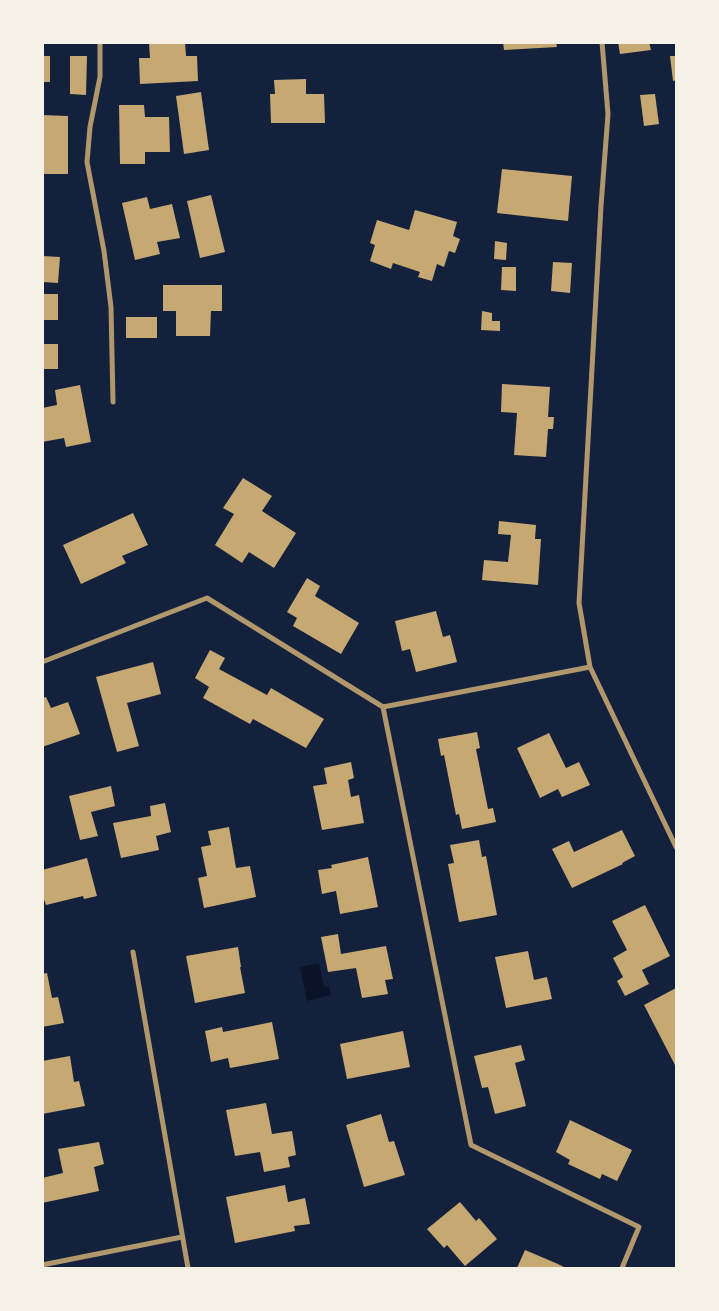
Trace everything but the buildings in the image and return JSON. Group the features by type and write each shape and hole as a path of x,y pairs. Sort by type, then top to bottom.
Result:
{"street":[{"path":"100,42 100,77 90,127 87,162 104,251 111,307 113,402"},
{"path":"602,42 608,114 601,206 579,603 590,667 676,847"},
{"path":"42,662 207,598 383,707 590,667"},
{"path":"383,707 471,1145 639,1227 622,1268"},
{"path":"133,952 188,1268"},
{"path":"42,1265 182,1237"}],"water":[{"path":"319,963 324,987 329,986 331,995 307,1001 300,967"}]}
